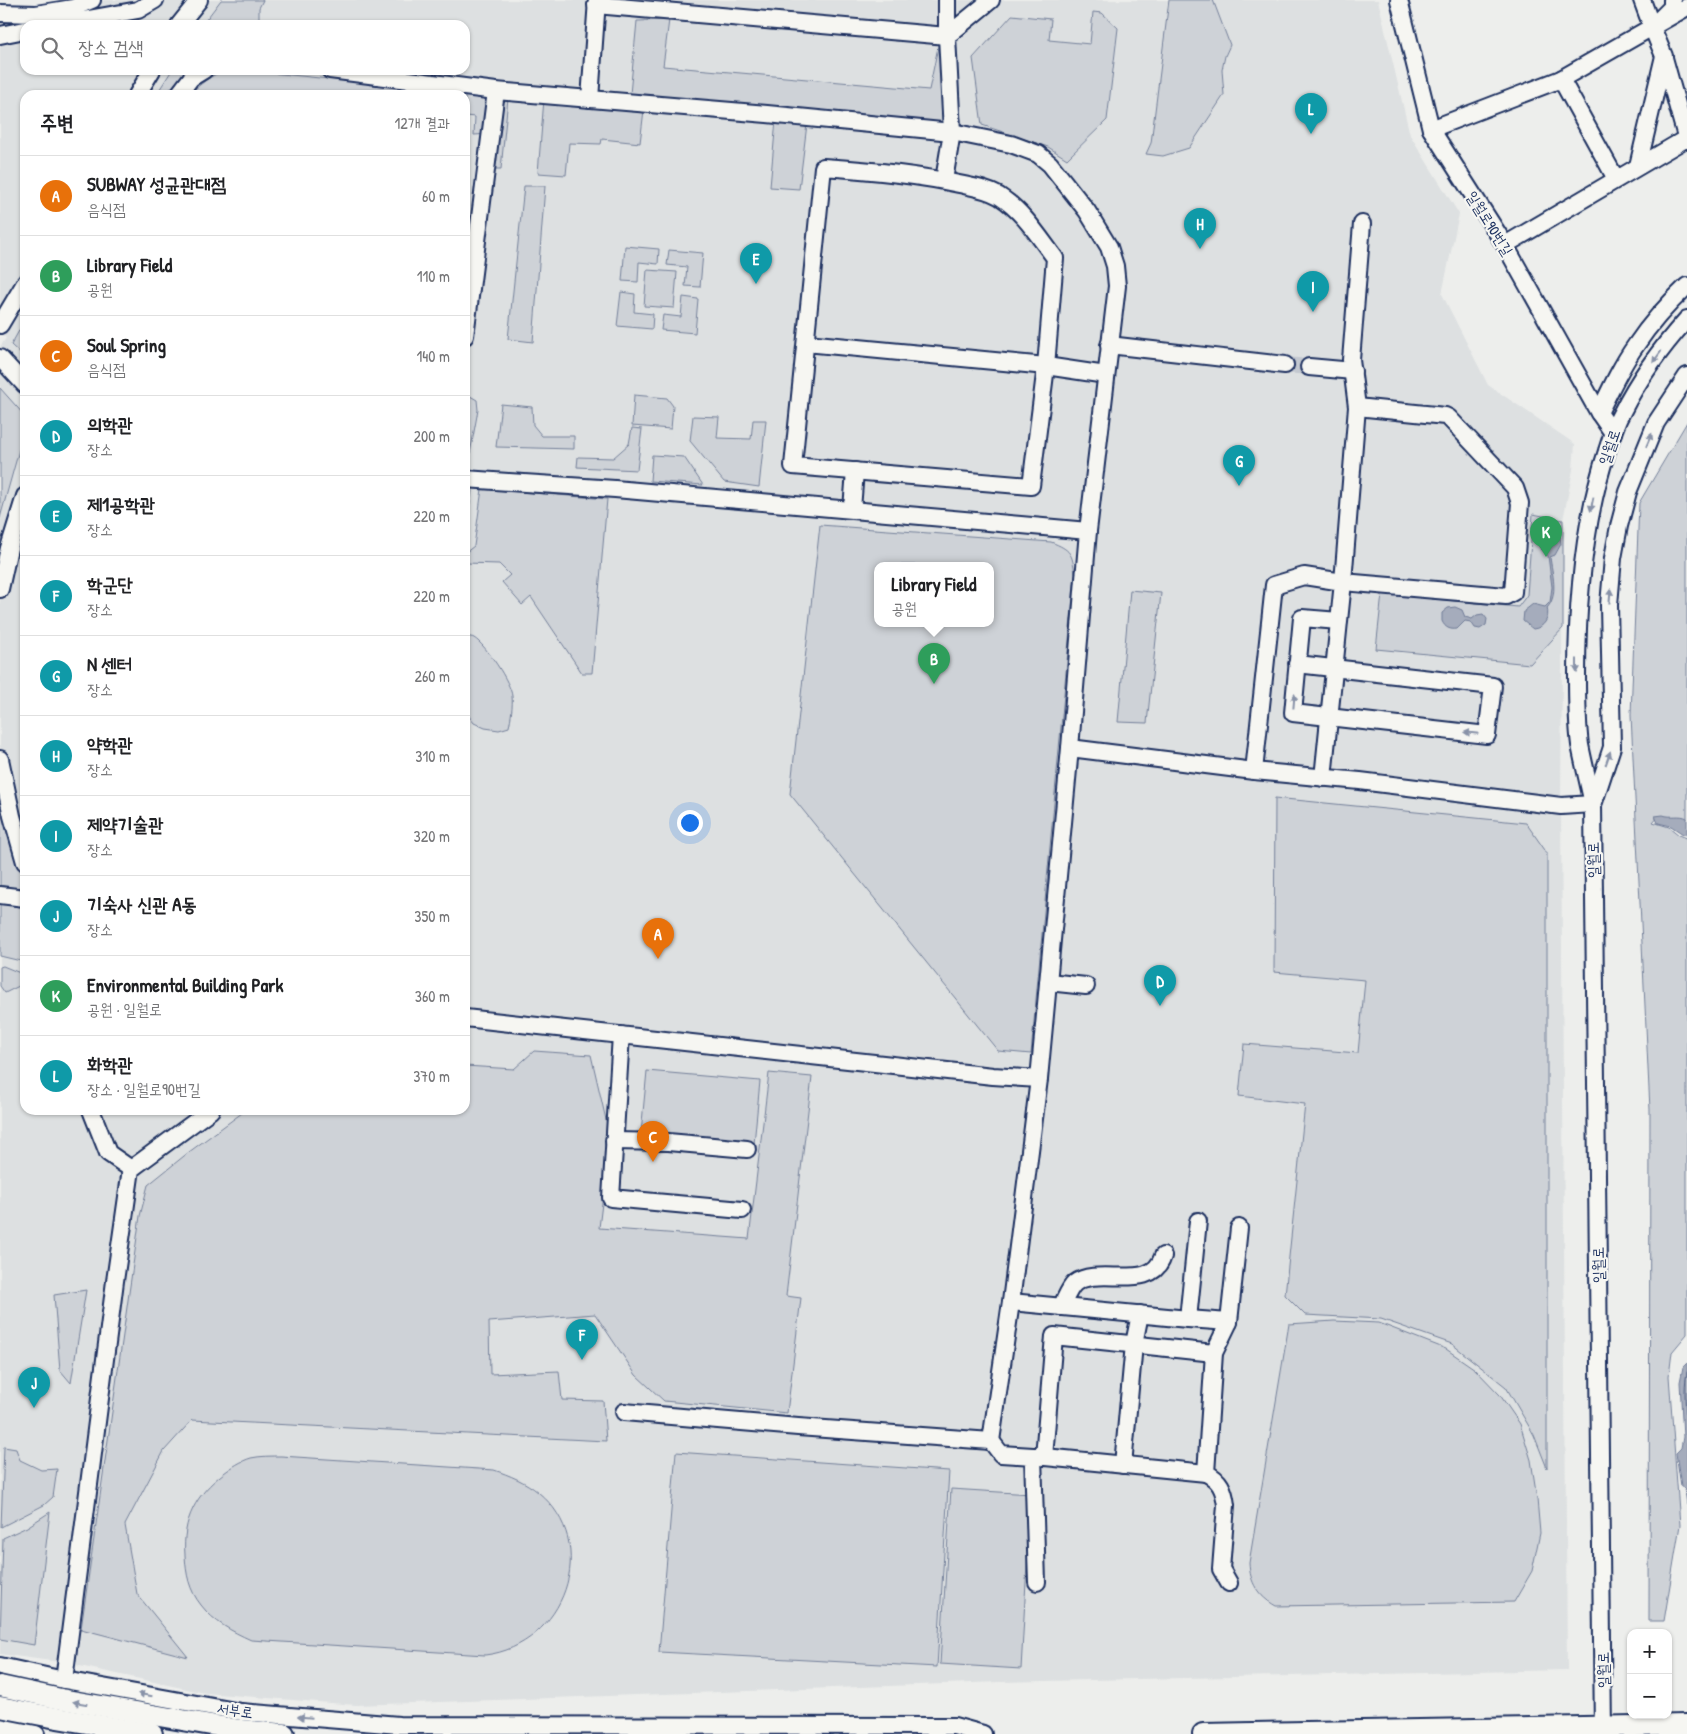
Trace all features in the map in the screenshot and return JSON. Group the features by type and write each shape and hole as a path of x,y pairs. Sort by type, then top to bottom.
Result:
{"main road":[{"name":"서부로","path":"0,1686 61,1699 240,1730 284,1734"},
{"path":"0,1707 152,1734"},
{"path":"1203,1734 1604,1730 1687,1725"}],"street":[{"path":"0,12 36,14 73,8 92,0"},
{"path":"83,20 138,10 156,0"},
{"path":"183,20 199,0"},
{"path":"944,180 952,132 947,0"},
{"path":"590,99 596,3 947,36 991,0"},
{"name":"일월로90번길","path":"1399,0 1431,129 1505,244 1599,413 1613,434"},
{"path":"1505,244 1687,139 1664,56 1642,0"},
{"path":"1652,27 1672,7 1672,0"},
{"path":"1431,129 1561,79 1687,7"},
{"path":"0,35 20,31"},
{"path":"1638,166 1664,56"},
{"path":"140,90 149,75"},
{"path":"182,90 191,78 196,75"},
{"path":"370,75 496,91 952,132 1011,144 1038,154 1050,164 1087,211 1109,246 1115,266 1117,286 1088,531 1039,1079 1011,1302 991,1441 1001,1454 1039,1456 1206,1473 1215,1478 1222,1486 1225,1497 1221,1569 1229,1583"},
{"path":"1561,79 1616,179"},
{"path":"470,296 496,91"},
{"path":"823,167 903,174 944,180 984,189 1000,197 1023,216 1055,258 1046,366 1031,486 793,466 823,167"},
{"path":"1323,778 1343,582 1358,407 1351,360 1362,224"},
{"name":"일월로","path":"1599,413 1636,345 1650,326 1687,286"},
{"path":"0,325 20,291"},
{"name":"일월로","path":"1604,1730 1593,804 1580,744 1577,700 1577,645 1581,589 1590,519 1596,487 1613,434 1621,412 1639,381 1667,342 1687,319"},
{"path":"806,343 1046,366 1106,375"},
{"path":"1109,345 1285,364"},
{"path":"0,358 20,380"},
{"path":"1310,367 1353,371"},
{"name":"일월로","path":"1593,804 1612,746 1609,605 1613,558 1619,526 1628,492 1656,423 1687,376"},
{"path":"1254,772 1274,585 1304,576 1343,582 1506,596 1513,592 1520,503 1515,488 1449,418 1437,415 1358,407"},
{"path":"852,509 855,471"},
{"path":"470,479 615,489 1088,531"},
{"path":"0,589 9,548 20,512"},
{"path":"1297,664 1493,686 1488,735 1293,713 1297,664 1302,618 1339,621"},
{"path":"1070,748 1254,772 1323,778 1561,806 1593,804"},
{"path":"0,759 20,844"},
{"path":"0,895 20,897"},
{"path":"1048,982 1086,986"},
{"path":"470,1019 983,1075 1039,1079"},
{"path":"621,1035 612,1198 742,1210"},
{"path":"93,1115 108,1153 131,1169"},
{"path":"64,1680 131,1169 205,1115"},
{"path":"614,1141 668,1142 747,1150"},
{"path":"1188,1318 1198,1221"},
{"path":"1206,1473 1214,1353 1229,1322 1239,1228"},
{"path":"1061,1307 1074,1283 1088,1277 1102,1275 1139,1276 1156,1267 1161,1262 1162,1256"},
{"path":"1011,1302 1229,1322"},
{"path":"1123,1465 1134,1344 1140,1314"},
{"path":"1037,1582 1039,1456 1054,1336 1214,1353"},
{"path":"624,1412 991,1441"},
{"name":"서부로","path":"0,1666 64,1680 241,1712 399,1725 954,1726 983,1734"},
{"path":"0,1727 36,1734"}],"shaded area":[{"path":"104,0 1378,0 1410,135 1459,214 1442,294 1488,385 1575,444 1573,470 1563,520 1561,806 1567,1670 1000,1682 356,1705 205,1693 66,1663 0,1654 0,347 6,338 0,332 0,16 16,17"},
{"path":"221,0 263,0 259,8 259,20 206,20"},
{"path":"1169,0 1213,0 1230,45 1222,70 1224,95 1189,148 1163,156 1146,154 1151,143"},
{"path":"1093,12 1102,13 1118,28 1107,120 1067,159 1048,147 982,125 973,58 1012,15 1051,19 1049,40 1090,44"},
{"path":"669,20 663,66 929,90 939,42 946,50 962,124 630,94 637,21"},
{"path":"169,75 182,75 172,90 159,90"},
{"path":"215,75 291,75 433,90 194,90"},
{"path":"470,94 508,98 501,169 487,169 491,134 474,135 475,117 470,116"},
{"path":"544,99 644,110 640,143 602,139 601,144 569,143 566,175 538,173"},
{"path":"776,120 807,124 799,189 770,187"},
{"path":"524,186 545,186 533,342 508,339"},
{"path":"625,246 659,249 658,264 639,262 638,282 622,281"},
{"path":"669,250 703,253 700,287 685,286 687,267 667,265"},
{"path":"647,270 677,272 674,308 644,306"},
{"path":"621,292 635,294 634,312 653,314 652,329 617,326"},
{"path":"683,297 698,299 695,333 661,330 663,315 681,317"},
{"path":"20,329 20,353 11,345"},
{"path":"0,388 20,410 20,447 0,518"},
{"path":"634,395 667,398 673,406 671,429 632,426"},
{"path":"470,396 477,400 478,410 470,454"},
{"path":"501,404 532,407 533,425 542,436 574,436 574,449 496,447"},
{"path":"693,416 719,417 717,438 751,439 753,420 766,420 759,487 724,482 690,441"},
{"path":"1687,422 1687,819 1658,816 1653,822 1669,827 1679,835 1687,838 1687,1334 1672,1352 1669,1376 1680,1525 1664,1621 1649,1621 1650,1110 1631,715 1639,503"},
{"path":"632,428 642,429 637,470 577,467 578,457 613,458 629,444"},
{"path":"652,455 684,457 703,485 650,481"},
{"path":"482,489 607,499 592,673 582,673 531,597 522,605 502,582 510,575 499,564 470,563 470,549 474,546"},
{"path":"1533,514 1563,520 1563,628 1530,664 1376,649 1382,594 1518,607 1527,595"},
{"path":"820,525 1051,542 1067,550 1073,561 1075,574 1031,1054 998,1051 790,794"},
{"path":"1130,590 1161,593 1147,723 1118,722"},
{"path":"470,637 485,648 507,682 512,696 512,712 509,727 499,730 485,728 474,723 470,718"},
{"path":"0,769 20,850 20,894 0,891"},
{"path":"1275,798 1526,823 1547,853 1547,1468 1534,1435 1506,1387 1452,1344 1381,1319 1305,1315 1285,1295 1305,1104 1239,1096 1244,1044 1358,1053 1365,980 1274,972"},
{"path":"0,898 20,901 20,961 0,956"},
{"path":"3,966 20,973 20,986 5,993 0,986 0,967"},
{"path":"534,1051 591,1055 610,1137 599,1228 749,1239 769,1073 812,1077 786,1296 801,1298 787,1413 664,1401 636,1375 595,1314 489,1322 490,1374 559,1371 562,1400 603,1401 606,1441 192,1420 164,1451 125,1525 137,1594 188,1657 81,1629 140,1216 148,1185 239,1115 470,1115 470,1066 514,1069"},
{"path":"647,1071 760,1081 754,1144 641,1133"},
{"path":"86,1290 71,1383 60,1370 54,1295"},
{"path":"1334,1321 1379,1323 1446,1349 1475,1369 1500,1395 1520,1424 1531,1460 1540,1533 1532,1571 1514,1602 1276,1606 1264,1598 1256,1588 1251,1577 1249,1563 1289,1324"},
{"path":"4,1447 16,1449 20,1460 41,1470 57,1469 53,1497 44,1505 1,1527"},
{"path":"676,1452 949,1471 937,1667 659,1652"},
{"path":"262,1456 494,1470 528,1485 538,1492 557,1514 568,1538 570,1564 565,1590 553,1613 536,1633 513,1648 485,1655 251,1640 230,1629 206,1611 191,1588 187,1575 185,1555 186,1530 189,1519 199,1499 214,1481 240,1462"},
{"path":"951,1489 1031,1494 1021,1669 940,1664"},
{"path":"50,1512 34,1645 0,1639 3,1538 27,1527"}],"water":[{"path":"1548,529 1560,536 1561,544 1555,555 1550,557 1554,590 1551,603 1547,608 1547,619 1543,625 1533,629 1523,621 1524,611 1533,604 1545,607 1550,602 1552,587 1548,556 1539,547"},
{"path":"1455,607 1462,610 1465,617 1472,619 1477,615 1483,614 1487,619 1486,625 1480,629 1475,628 1471,622 1465,621 1457,629 1448,628 1442,621 1442,613 1448,608"},
{"path":"1655,816 1687,818 1687,835 1671,826 1658,823"},
{"path":"1687,1363 1687,1505 1685,1489 1681,1486 1676,1453 1681,1448 1683,1437 1680,1382 1683,1367"}],"tunnel":[{"path":"1285,365 1309,367"}],"place":[{"name":"화학관","path":"1311,134"},
{"name":"약학관","path":"1200,249"},
{"name":"제1공학관","path":"756,284"},
{"name":"제약기술관","path":"1313,312"},
{"name":"N 센터","path":"1239,486"},
{"name":"Environmental Building Park","path":"1546,557"},
{"name":"Library Field","path":"934,684"},
{"name":"SUBWAY 성균관대점","path":"658,959"},
{"name":"의학관","path":"1160,1006"},
{"name":"Soul Spring","path":"653,1162"},
{"name":"학군단","path":"582,1360"},
{"name":"기숙사 신관 A동","path":"34,1408"}]}
